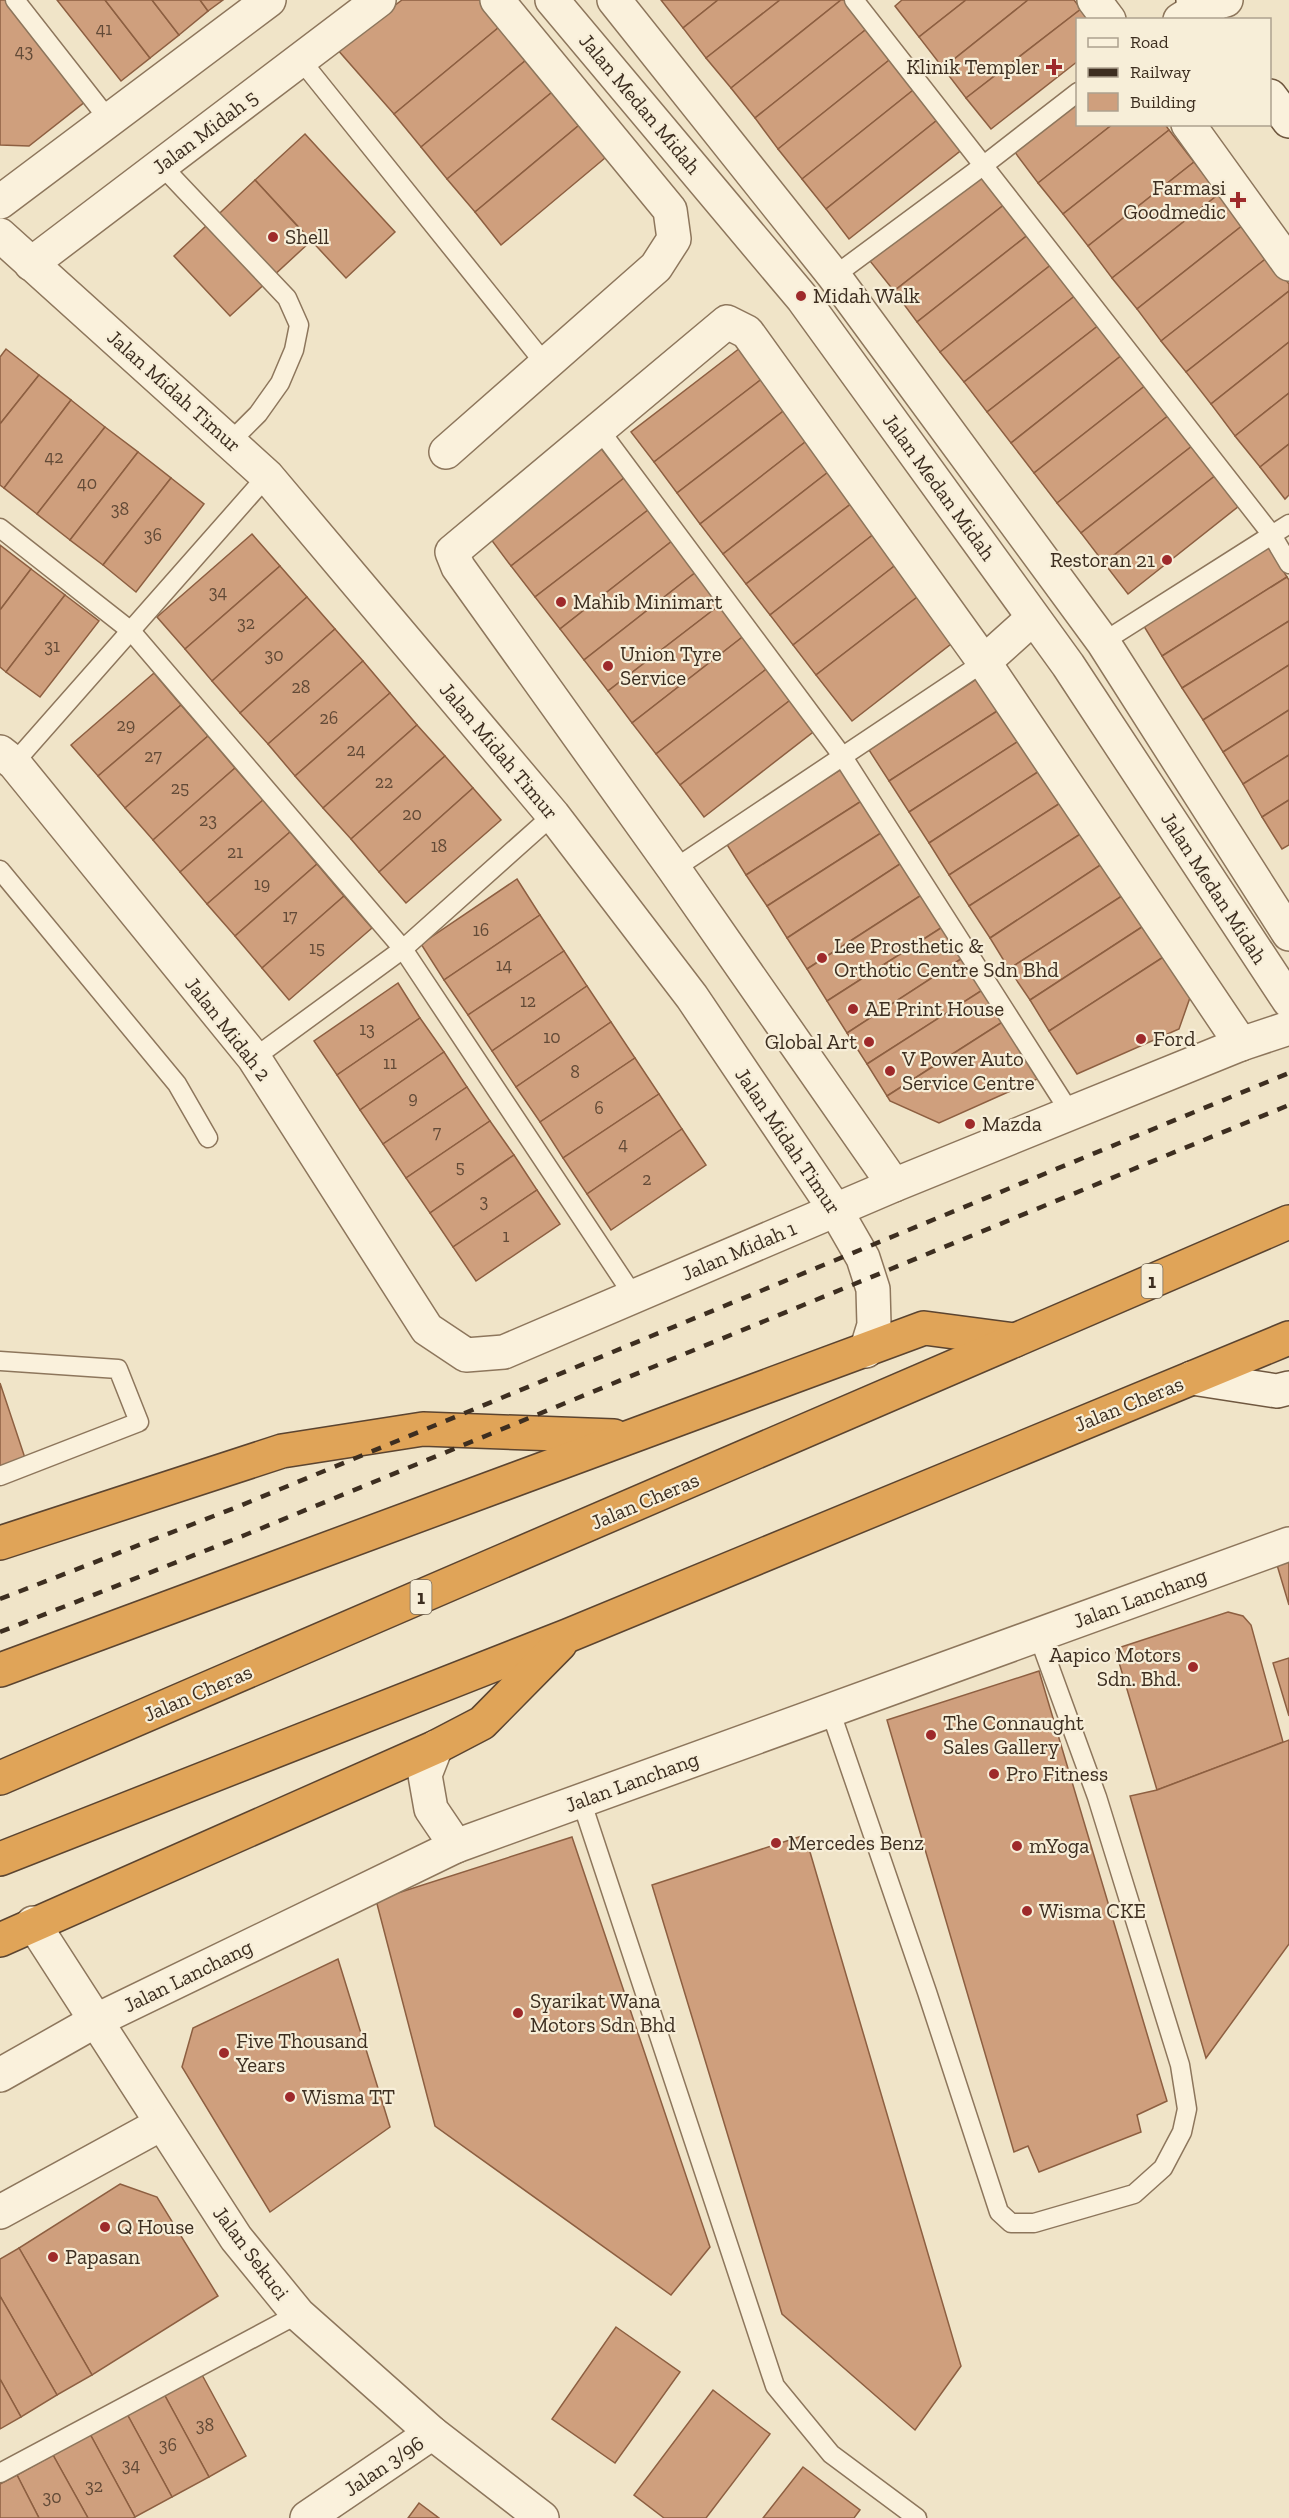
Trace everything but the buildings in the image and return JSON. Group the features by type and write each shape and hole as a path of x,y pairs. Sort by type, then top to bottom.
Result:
{"highway":[{"name":"Jalan Cheras","path":"0,1778 842,1417 1289,1222"},
{"path":"0,1670 924,1328 1015,1340"},
{"name":"Jalan Cheras","path":"0,1859 567,1636 1289,1338"},
{"path":"0,1543 282,1451 423,1429 628,1437"},
{"path":"0,1940 33,1923 436,1747 482,1723 567,1636"}],"street":[{"path":"0,202 269,0"},
{"name":"Jalan Midah 5","path":"31,264 379,0"},
{"path":"446,452 656,267 674,239 670,210 497,0"},
{"name":"Jalan Medan Midah","path":"552,0 803,298 1068,665 1289,1001"},
{"name":"Jalan Medan Midah","path":"614,0 834,276 1103,642 1289,934"},
{"path":"1094,0 1108,18"},
{"path":"1271,98 1289,121"},
{"path":"1189,126 1289,264"},
{"name":"Jalan Midah Timur","path":"0,235 267,476 553,815 692,997 836,1211 863,1258 873,1289 874,1325 866,1351"},
{"path":"803,298 834,276"},
{"path":"894,1185 674,869 458,567 452,552 727,322 747,332 984,662 1240,1044"},
{"path":"984,662 1033,618"},
{"path":"1068,665 1103,642"},
{"name":"Jalan Midah 2","path":"7,757 254,1058 426,1329"},
{"name":"Jalan Midah 1","path":"426,1329 466,1355 504,1352 894,1185 1240,1044 1289,1028"},
{"path":"1192,1378 1277,1392 1289,1388"},
{"name":"Jalan Lanchang","path":"0,2075 97,2020 456,1846 1289,1544"},
{"path":"436,1747 425,1775 431,1809 456,1846"},
{"name":"Jalan Sekuci","path":"33,1923 236,2238 298,2314 432,2433 542,2518"},
{"path":"0,2212 161,2124"},
{"name":"Jalan 3/96","path":"307,2518 432,2433"}],"lane":[{"path":"15,0 110,120"},
{"path":"854,0 1272,536 1289,564"},
{"path":"300,59 546,365"},
{"path":"834,276 984,165 1076,93"},
{"path":"161,165 287,298 299,326 294,350 280,383 258,414 230,442"},
{"path":"599,429 843,757 1071,1114"},
{"path":"7,757 131,631 267,476"},
{"path":"1103,642 1289,524"},
{"path":"0,528 131,631 403,949 633,1295"},
{"path":"674,869 984,662"},
{"path":"254,1058 403,949 553,815"},
{"path":"0,870 177,1084 208,1138"},
{"path":"0,1360 118,1369 139,1422 0,1476"},
{"path":"830,1710 927,1992 999,2212 1011,2223 1034,2223 1134,2193 1163,2168 1182,2132 1187,2109 1180,2065 1097,1797 1038,1635"},
{"path":"581,1800 775,2386 831,2454 917,2518"},
{"path":"0,2473 298,2314"}],"railway":[{"path":"0,1599 237,1507 1289,1073"},
{"path":"0,1632 245,1535 1289,1105"}],"place":[{"name":"Klinik Templer","path":"1054,67"},
{"name":"Farmasi Goodmedic","path":"1238,200"},
{"name":"Shell","path":"273,237"},
{"name":"Midah Walk","path":"801,296"},
{"name":"Restoran 21","path":"1167,560"},
{"name":"Mahib Minimart","path":"561,602"},
{"name":"Union Tyre Service","path":"608,666"},
{"name":"Lee Prosthetic & Orthotic Centre Sdn Bhd","path":"822,958"},
{"name":"AE Print House","path":"853,1009"},
{"name":"Ford","path":"1141,1039"},
{"name":"Global Art","path":"869,1042"},
{"name":"V Power Auto Service Centre","path":"890,1071"},
{"name":"Mazda","path":"970,1124"},
{"name":"Aapico Motors Sdn. Bhd.","path":"1193,1667"},
{"name":"The Connaught Sales Gallery","path":"931,1735"},
{"name":"Pro Fitness","path":"994,1774"},
{"name":"Mercedes Benz","path":"776,1843"},
{"name":"mYoga","path":"1017,1846"},
{"name":"Wisma CKE","path":"1027,1911"},
{"name":"Syarikat Wana Motors Sdn Bhd","path":"518,2013"},
{"name":"Five Thousand Years","path":"224,2053"},
{"name":"Wisma TT","path":"290,2097"},
{"name":"Q House","path":"105,2227"},
{"name":"Papasan","path":"53,2257"}]}
